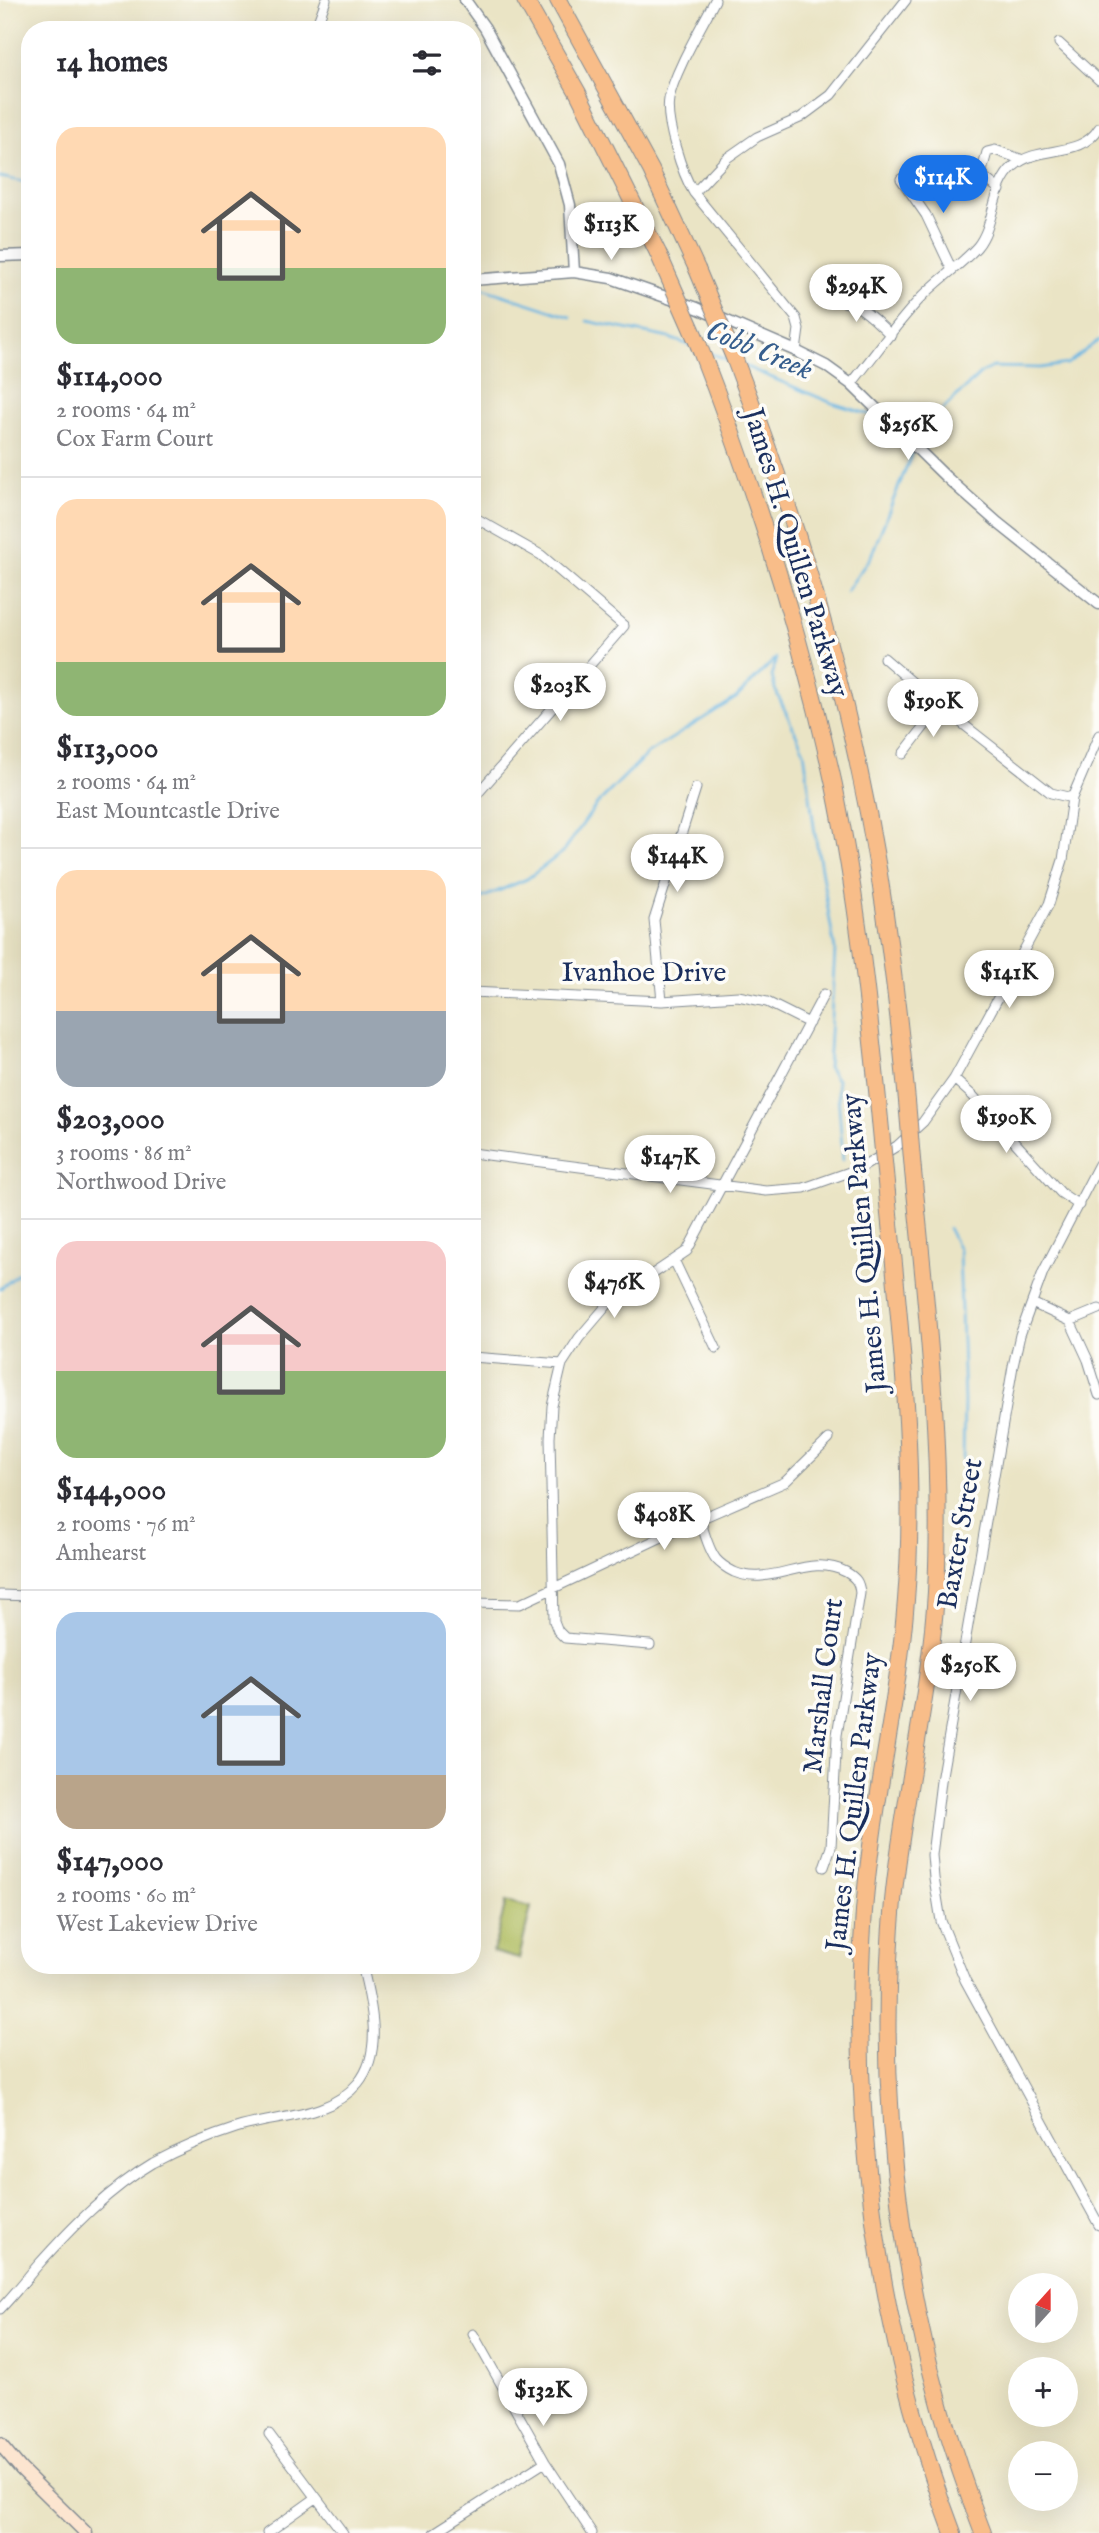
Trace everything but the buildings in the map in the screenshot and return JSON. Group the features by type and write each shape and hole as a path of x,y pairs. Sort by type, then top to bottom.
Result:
{"highway":[{"name":"James H. Quillen Parkway","path":"525,0 584,105 658,253 699,346 734,437 778,569 825,750 850,873 863,955 910,1451 910,1525 900,1666 873,1824 864,1910 860,1973 862,2102 875,2233 896,2347 928,2462 953,2533"},
{"name":"James H. Quillen Parkway","path":"558,0 644,157 697,270 735,360 779,479 804,557 846,712 879,872 892,960 907,1101 937,1436 938,1545 930,1650 900,1836 893,1903 888,2038 891,2128 909,2265 932,2376 983,2533"}],"main road":[{"path":"0,2444 21,2469 86,2533"}],"street":[{"path":"318,21 326,0"},
{"path":"464,0 480,21"},
{"path":"715,0 675,80 669,99 668,115 684,177 694,193 796,318 800,328 796,351"},
{"path":"694,193 727,158 757,137 800,118 831,95 906,0"},
{"path":"481,23 559,164 570,205 574,272"},
{"path":"1059,43 1099,79"},
{"path":"851,384 917,302 977,247 986,234 1006,175 1023,160 1035,154 1074,148 1087,142 1099,128"},
{"path":"1000,190 985,178 982,171 987,152 995,150 1023,160"},
{"path":"901,179 926,215 952,270"},
{"path":"0,256 21,255"},
{"path":"481,279 574,272 611,278 697,308 826,366 851,384 946,477 998,523 1099,604"},
{"path":"825,300 847,301 866,313 891,335"},
{"path":"481,521 541,555 624,626 481,790"},
{"path":"884,658 940,706 1051,793 1072,798"},
{"path":"903,754 940,706"},
{"path":"481,1154 720,1187 785,1191 813,1185 861,1168 897,1146 923,1122 954,1079 1049,904 1063,860 1072,798 1099,735"},
{"path":"663,1001 654,920 696,788"},
{"name":"Ivanhoe Drive","path":"481,992 663,1001 753,997 809,1023"},
{"path":"650,1645 565,1638 554,1621 550,1438 552,1406 562,1364 579,1338 608,1304 687,1251 824,995"},
{"path":"954,1079 973,1096 1062,1193 1079,1205"},
{"name":"Baxter Street","path":"1099,1164 1043,1272 1020,1335 941,1781 932,1855 941,1921 954,1955 1016,2076 1099,2225"},
{"path":"674,1260 716,1348"},
{"path":"1032,1303 1070,1321 1088,1360 1099,1395"},
{"path":"1070,1321 1099,1309"},
{"path":"481,1358 562,1364"},
{"path":"481,1603 520,1604 699,1519 785,1482 830,1439"},
{"name":"Marshall Court","path":"699,1519 716,1559 741,1574 768,1577 800,1567 821,1565 844,1572 855,1578 859,1584 860,1594 837,1735 831,1847 824,1867"},
{"path":"0,1595 21,1596"},
{"path":"0,2309 83,2217 136,2174 174,2153 236,2128 320,2109 335,2103 357,2085 370,2062 372,2047 369,1996 364,1974"},
{"path":"473,2334 545,2462 592,2533"},
{"path":"269,2434 343,2533"},
{"path":"434,2533 545,2462"},
{"path":"267,2533 317,2498"}],"green space":[{"path":"506,1901 531,1907 519,1959 493,1952"}],"waterway":[{"name":"Cobb Creek","path":"0,177 21,181"},
{"name":"Cobb Creek","path":"481,288 571,317"},
{"name":"Cobb Creek","path":"587,321 669,338 692,346"},
{"name":"Cobb Creek","path":"892,419 910,421 939,413 981,373 992,367 1040,368 1067,364 1099,340"},
{"name":"Cobb Creek","path":"708,352 728,360"},
{"name":"Cobb Creek","path":"744,366 832,403 878,417"},
{"path":"916,442 930,417"},
{"path":"846,592 871,556 914,448"},
{"path":"776,658 772,676 775,689 804,751 835,950 828,1067 837,1080 843,1160"},
{"path":"481,898 527,879 563,852 597,804 647,754 736,698 774,660"},
{"path":"948,1228 959,1249 964,1401 963,1463 960,1490 951,1519"},
{"path":"0,1289 21,1272"}]}
